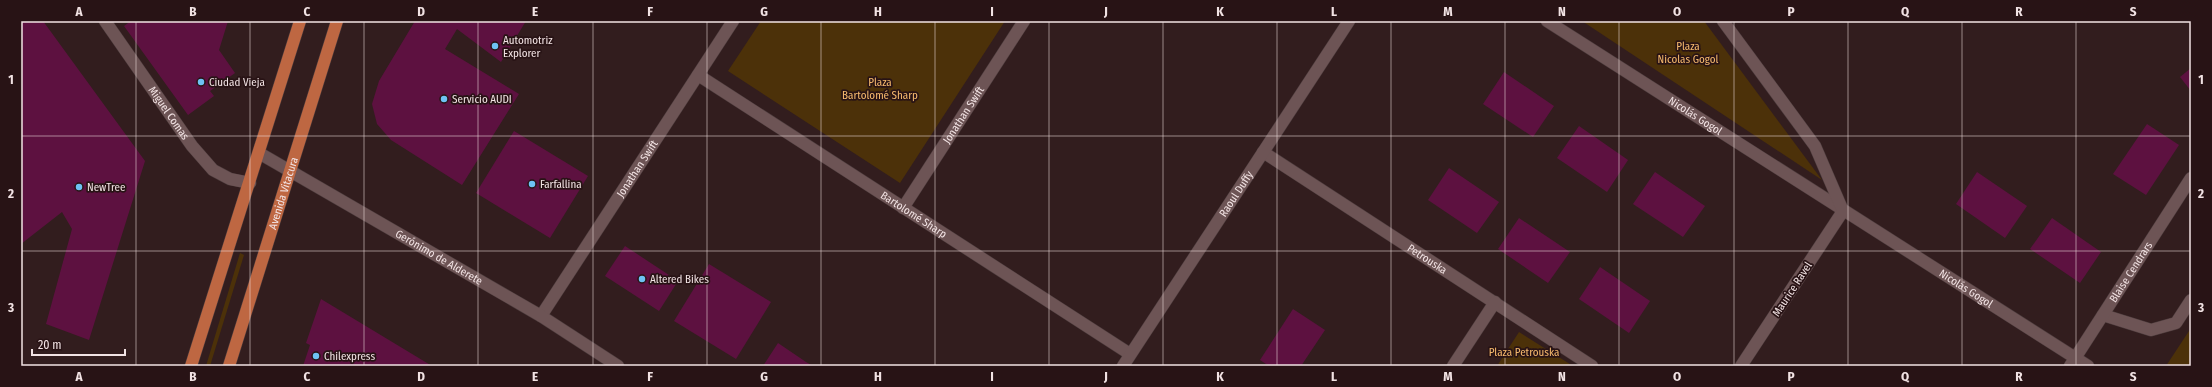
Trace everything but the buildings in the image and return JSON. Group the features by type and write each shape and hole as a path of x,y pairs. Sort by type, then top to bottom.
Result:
{"main road":[{"path":"191,366 300,21"},
{"name":"Avenida Vitacura","path":"229,366 291,172 337,21"}],"street":[{"name":"Miguel Comas","path":"105,21 196,151 213,170 230,179 250,183"},
{"name":"Jonathan Swift","path":"541,316 733,21"},
{"name":"Jonathan Swift","path":"903,208 1024,21"},
{"name":"Raoul Duffy","path":"1123,366 1349,21"},
{"name":"Nicolás Gogol","path":"1547,21 1843,211 2072,362 2088,366"},
{"path":"1723,21 1815,146 1843,211"},
{"name":"Bartolomé Sharp","path":"698,75 1130,354"},
{"name":"Petrouska","path":"1263,152 1592,366"},
{"name":"Gerónimo de Alderete","path":"258,153 541,316 618,366"},
{"name":"Blaise Cendrars","path":"2072,362 2191,178"},
{"name":"Maurice Ravel","path":"1741,366 1843,211"},
{"path":"2103,315 2152,330 2176,323 2191,300"},
{"path":"1453,366 1495,302"}],"green space":[{"name":"Plaza Bartolomé Sharp","path":"761,21 1005,21 900,183 728,71"},
{"name":"Plaza Nicolas Gogol","path":"1582,21 1704,21 1822,180"},
{"path":"240,253 244,255 210,366 206,366"},
{"path":"2191,328 2191,366 2166,366"},
{"name":"Plaza Petrouska","path":"1519,332 1573,366 1497,366"}],"place":[{"name":"Automotriz Explorer","path":"495,46"},
{"name":"Ciudad Vieja","path":"201,82"},
{"name":"Servicio AUDI","path":"444,99"},
{"name":"Farfallina","path":"532,184"},
{"name":"NewTree","path":"79,187"},
{"name":"Altered Bikes","path":"642,279"},
{"name":"Chilexpress","path":"316,356"}]}
